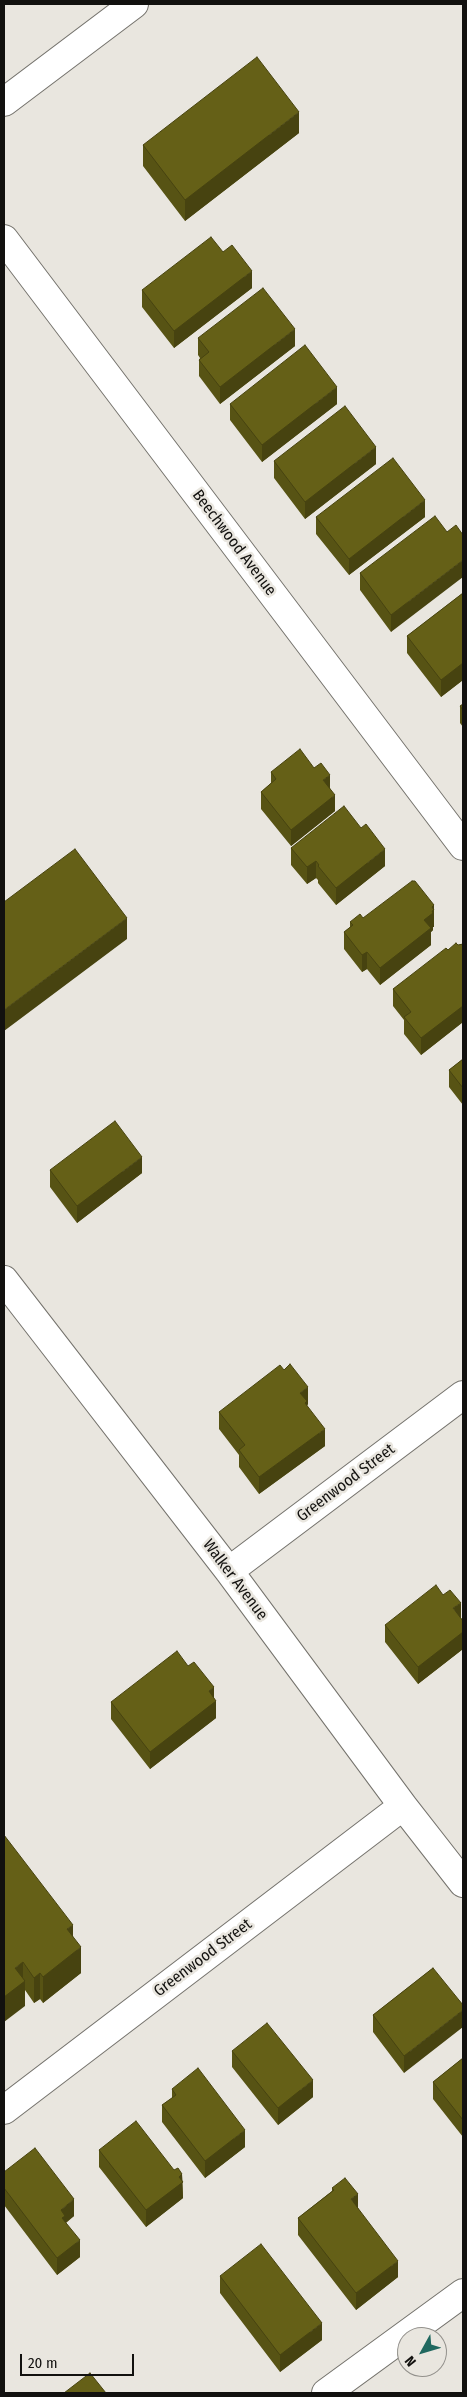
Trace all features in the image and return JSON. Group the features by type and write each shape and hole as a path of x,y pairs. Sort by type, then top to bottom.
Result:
{"street":[{"path":"4,102 134,4"},
{"name":"Beechwood Avenue","path":"4,239 463,846"},
{"name":"Walker Avenue","path":"4,1280 229,1571 403,1806 463,1882"},
{"name":"Greenwood Street","path":"229,1571 463,1395"},
{"name":"Greenwood Street","path":"4,2110 403,1806"},
{"path":"326,2393 463,2293"}],"building":[{"path":"257,57 299,112 185,200 143,145"},
{"path":"211,237 223,252 232,245 252,271 174,331 142,290"},
{"path":"263,288 295,329 220,387 199,360 209,352 198,338"},
{"path":"305,345 337,387 262,445 230,404"},
{"path":"345,406 376,447 305,502 274,461"},
{"path":"393,458 425,500 349,559 316,517"},
{"path":"435,516 447,532 456,525 463,535 463,560 391,615 360,573"},
{"path":"463,593 463,663 441,680 407,636"},
{"path":"300,749 314,768 321,763 330,775 323,780 335,795 291,830 261,792 276,779 271,772"},
{"path":"344,806 361,828 366,824 385,849 336,888 316,861 307,867 291,848"},
{"path":"75,849 127,918 4,1010 4,902"},
{"path":"412,881 415,881 434,905 432,907 433,913 424,920 431,928 380,968 367,952 362,955 344,932 353,925 350,922 360,914 363,918"},
{"path":"456,943 458,945 463,944 463,1006 421,1038 404,1017 411,1012 393,989 446,948 448,950"},
{"path":"463,1059 463,1088 449,1070"},
{"path":"115,1121 142,1157 77,1206 50,1170"},
{"path":"290,1364 308,1387 300,1393 307,1401 305,1403 325,1429 259,1477 239,1450 245,1445 219,1412 280,1365 284,1370"},
{"path":"436,1585 443,1595 450,1590 461,1603 453,1608 463,1621 463,1632 418,1667 385,1625"},
{"path":"177,1651 188,1666 194,1662 214,1687 209,1691 216,1701 150,1752 111,1702"},
{"path":"4,1835 73,1925 67,1929 81,1947 43,1977 40,1973 34,1978 23,1962 15,1968 25,1981 4,1997"},
{"path":"433,1968 463,2005 463,2010 404,2056 373,2015"},
{"path":"267,2023 313,2080 278,2108 232,2051"},
{"path":"463,2058 463,2120 433,2082"},
{"path":"198,2068 245,2130 205,2161 162,2105 176,2095 172,2089"},
{"path":"136,2121 174,2170 178,2168 182,2174 179,2177 183,2182 146,2210 99,2150"},
{"path":"35,2148 74,2199 61,2210 65,2216 62,2218 80,2240 57,2258 4,2188 4,2172"},
{"path":"345,2178 358,2194 351,2199 398,2261 356,2293 298,2218 334,2190 332,2188"},
{"path":"261,2244 322,2323 280,2355 220,2276"},
{"path":"90,2373 106,2393 64,2393"}]}
